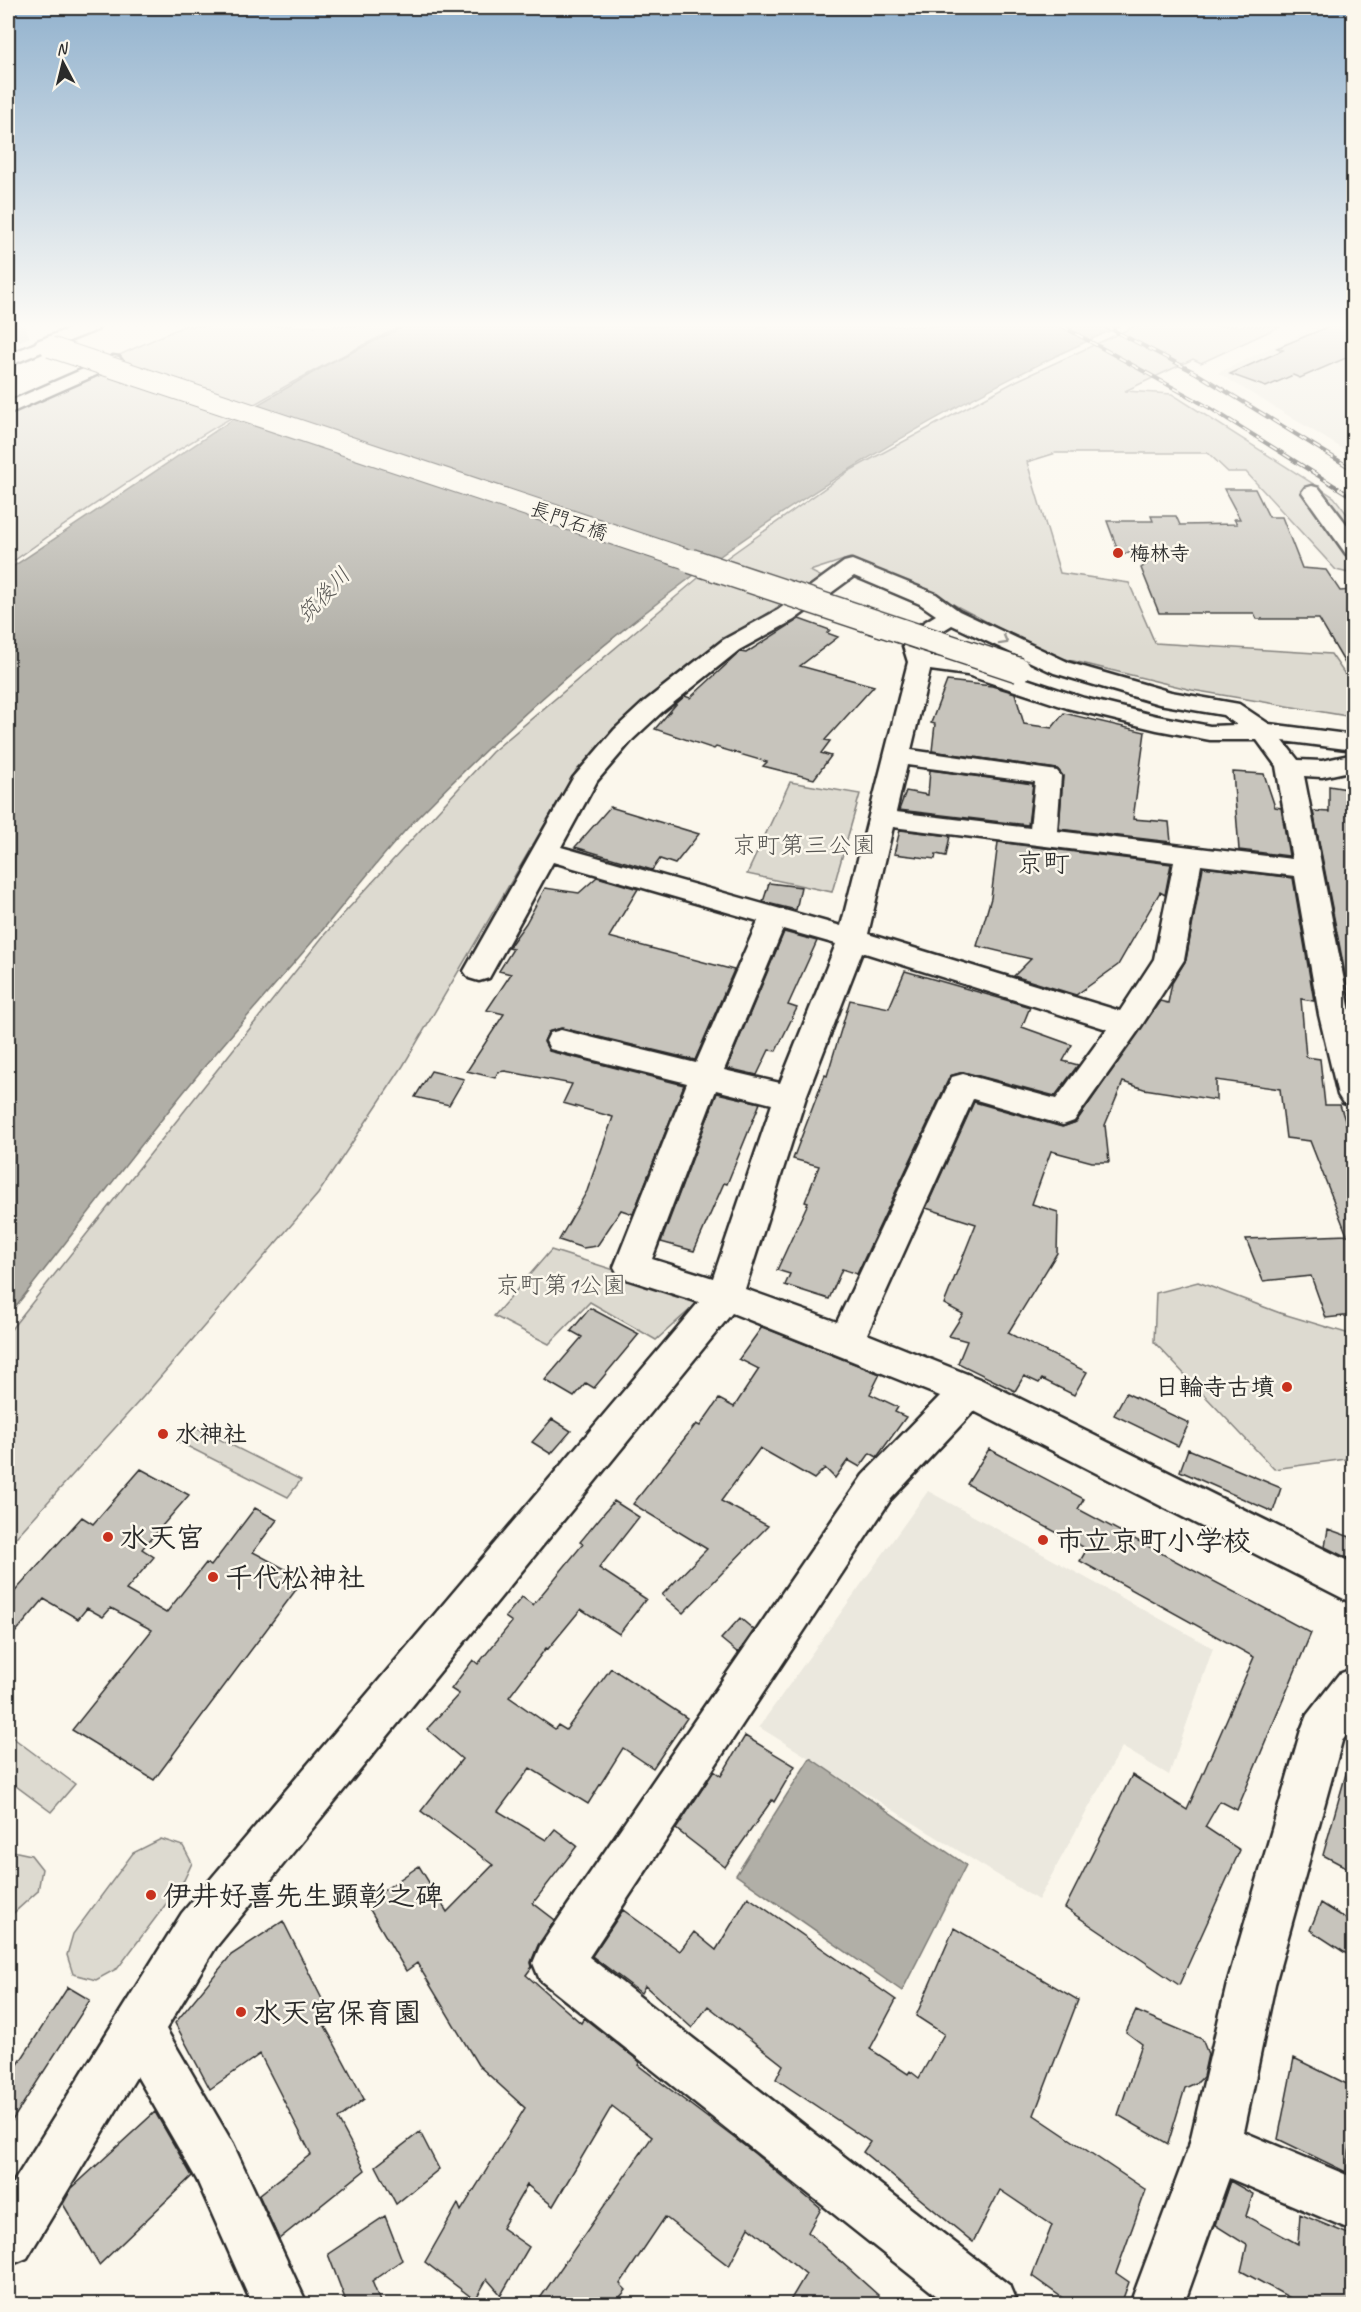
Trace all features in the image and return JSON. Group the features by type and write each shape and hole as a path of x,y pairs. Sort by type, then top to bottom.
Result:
{"street":[{"name":"長門石橋","path":"311,434 1071,688 1264,732"},
{"path":"1312,492 1353,549"},
{"path":"479,971 586,778 624,734 653,706 731,645 786,615 852,567 928,599 951,616 1062,668 1168,699 1230,709 1264,732 1288,766 1334,1015 1353,1095"},
{"path":"8,2239 199,1930 725,1296 790,1097 852,939 920,662 915,646 926,631 951,616"},
{"path":"920,662 970,668 1076,703 1157,723 1210,733 1264,732 1353,743"},
{"path":"1319,739 1353,736"},
{"path":"897,756 1048,776 1043,837"},
{"path":"1288,766 1319,770 1353,762"},
{"path":"881,818 1189,857 1306,869"},
{"path":"545,851 852,939 1127,1024"},
{"path":"846,1341 963,1085 1063,1113 1127,1024 1169,960 1189,857"},
{"path":"774,917 706,1076 632,1267 725,1296 846,1341 969,1391 1353,1585"},
{"path":"561,1041 790,1097"},
{"path":"969,1391 877,1487 557,1963 990,2304"},
{"path":"1157,2304 1215,2145 1251,1984 1323,1730 1353,1689"},
{"path":"138,2029 214,2162 280,2304"},
{"path":"1215,2145 1353,2205"}],"shaded area":[{"path":"1318,434 1353,434 1353,455"},
{"path":"928,1491 1213,1648 1169,1775 1122,1747 1038,1900 759,1727"}],"green space":[{"path":"8,434 204,434 102,499 8,565"},
{"path":"918,434 1235,434 1334,497 1353,522 1353,574 1336,570 1246,472 1228,472 1208,453 1056,453 1027,462 1060,573 1129,583 1155,643 1331,654 1353,686 1353,717 1192,690 1053,656 945,600 850,558 810,571 822,577 724,643 640,704 576,771 403,1066 318,1194 143,1397 8,1546 8,1333 325,934 492,752 697,579 849,471"},
{"name":"京町第三公園","path":"790,782 860,794 832,892 747,874"},
{"name":"京町第1公園","path":"551,1250 703,1298 656,1340 590,1302 549,1344 494,1316"},
{"path":"1198,1282 1280,1313 1353,1335 1353,1458 1274,1469 1154,1342 1156,1293"},
{"path":"193,1426 301,1480 288,1497 179,1442"},
{"path":"8,1734 75,1784 51,1812 8,1780"},
{"path":"161,1839 183,1846 192,1863 184,1880 118,1968 96,1980 73,1974 67,1955 73,1934 133,1853"},
{"path":"8,1850 31,1855 42,1869 38,1891 8,1918"}],"water":[{"name":"筑後川","path":"211,434 910,434 834,479 745,539 658,602 575,670 494,742 391,846 180,1097 8,1316 8,570"},
{"path":"810,1758 966,1865 902,1991 736,1875"}],"building":[{"path":"1224,489 1255,489 1269,517 1282,517 1302,568 1326,570 1340,591 1353,590 1353,677 1319,619 1257,619 1254,613 1159,613 1141,568 1147,564 1138,548 1120,556 1107,521 1153,521 1151,516 1176,516 1180,525 1237,524 1234,519 1240,519"},
{"path":"799,619 830,630 827,633 838,637 800,666 874,686 825,740 830,741 821,753 831,756 814,779 763,766 767,762 716,747 714,749 655,729 677,703 685,696 690,698 740,652 746,653"},
{"path":"947,681 992,686 1015,693 1024,724 1052,728 1064,713 1145,732 1133,819 1169,822 1171,842 1059,829 1063,776 1057,769 932,751 935,724 931,723"},
{"path":"930,770 1033,784 1028,825 899,810 906,791 928,795"},
{"path":"1233,772 1264,774 1275,807 1281,808 1289,856 1239,850"},
{"path":"1329,786 1353,790 1353,1005 1313,811 1329,812"},
{"path":"610,807 699,834 675,864 660,859 652,870 575,847"},
{"path":"900,830 950,836 946,856 936,854 935,859 894,854"},
{"path":"998,842 1171,864 1165,895 1160,892 1118,965 1076,995 1014,976 1031,959 977,946 991,898"},
{"path":"1203,867 1293,878 1314,1001 1301,999 1306,1057 1320,1059 1325,1105 1340,1105 1353,1145 1353,1315 1326,1318 1311,1276 1263,1281 1246,1239 1347,1235 1310,1141 1286,1138 1280,1089 1216,1080 1216,1100 1144,1089 1123,1082 1105,1125 1109,1162 1092,1162 1051,1151 1032,1204 1058,1212 1057,1253 1008,1333 1087,1372 1074,1395 1042,1379 1039,1383 1024,1376 1015,1391 958,1363 967,1341 949,1336 963,1314 944,1304 976,1224 926,1208 974,1102 1062,1127 1076,1122 1160,1001 1168,1003 1172,983 1186,960"},
{"path":"597,877 638,889 609,937 734,970 695,1060 562,1028 548,1032 544,1042 549,1051 684,1085 633,1214 621,1210 597,1246 583,1248 559,1240 587,1191 613,1117 563,1103 572,1084 505,1071 498,1072 495,1078 467,1071 504,1014 487,1010 511,974 499,971 513,949 508,948 526,923 545,888 579,893"},
{"path":"769,883 801,887 796,910 763,902"},
{"path":"784,932 817,941 788,1005 797,1008 776,1051 769,1050 757,1075 727,1068"},
{"path":"905,971 1030,1007 1022,1027 1072,1045 1063,1061 1078,1065 1055,1096 964,1072 950,1076 857,1274 842,1269 829,1299 785,1285 790,1274 777,1270 808,1203 805,1202 819,1166 793,1159 825,1075 827,1076 850,1000 889,1008"},
{"path":"431,1071 464,1079 449,1105 415,1097"},
{"path":"717,1093 760,1103 727,1184 724,1183 694,1251 661,1242"},
{"path":"590,1308 639,1334 594,1388 586,1383 574,1397 545,1380 582,1337 571,1331"},
{"path":"762,1327 880,1374 870,1394 898,1407 895,1412 906,1417 877,1457 870,1453 860,1467 848,1460 835,1478 825,1468 814,1479 760,1448 721,1501 768,1526 683,1613 662,1595 707,1549 633,1504 696,1424 700,1426 719,1399 734,1407 759,1369 739,1359"},
{"path":"1126,1393 1189,1423 1178,1446 1114,1415"},
{"path":"552,1419 571,1431 551,1454 532,1442"},
{"path":"989,1449 1084,1499 1078,1509 1311,1633 1237,1810 1220,1801 1205,1827 1240,1850 1179,1985 1065,1908 1132,1775 1187,1810 1254,1657 1080,1561 1087,1549 967,1484"},
{"path":"1188,1449 1281,1488 1273,1512 1180,1471"},
{"path":"141,1469 189,1495 142,1549 154,1557 126,1590 166,1613 206,1563 211,1566 255,1508 277,1520 253,1552 304,1579 154,1780 72,1730 152,1630 111,1608 103,1617 87,1608 78,1619 44,1599 8,1641 8,1599 82,1517 93,1524"},
{"path":"614,1501 639,1517 599,1568 646,1599 619,1634 581,1609 548,1649 546,1648 509,1697 555,1729 558,1725 566,1730 611,1668 687,1718 653,1768 623,1748 588,1804 530,1768 498,1811 546,1840 555,1829 577,1846 533,1903 555,1920 538,1945 531,1962 532,1967 526,1975 581,2023 584,2018 640,2062 638,2065 754,2153 821,2209 808,2232 888,2304 788,2304 806,2274 749,2227 729,2266 665,2217 620,2284 626,2290 614,2304 536,2304 652,2137 612,2106 553,2206 527,2185 502,2228 529,2247 501,2295 487,2279 475,2300 425,2262 458,2204 461,2211 525,2108 478,2065 417,1963 406,1971 366,1903 419,1866 447,1912 493,1865 421,1811 462,1759 427,1729 459,1694 451,1689 473,1660 478,1664 512,1622 505,1617 522,1597 533,1605 583,1544 580,1542"},
{"path":"1328,1529 1353,1538 1353,1561 1325,1547"},
{"path":"740,1618 754,1630 738,1653 721,1639"},
{"path":"745,1736 795,1766 774,1802 772,1800 725,1867 676,1829 714,1771 721,1776"},
{"path":"1347,1770 1353,1771 1353,1871 1323,1855"},
{"path":"748,1897 896,2000 870,2049 908,2074 910,2071 919,2078 944,2034 916,2016 954,1928 1078,2000 1034,2115 1146,2190 1116,2273 1129,2282 1121,2304 1071,2304 1032,2276 1052,2225 1000,2190 973,2242 863,2152 870,2142 776,2079 783,2065 708,2006 692,2028 645,1986 641,1993 592,1956 623,1910 680,1951 694,1932 716,1950"},
{"path":"1321,1903 1353,1923 1353,1958 1310,1930"},
{"path":"283,1921 326,2007 318,2013 364,2099 338,2119 365,2170 279,2239 259,2195 311,2154 260,2054 210,2089 175,2023 231,1955"},
{"path":"68,1987 90,2000 8,2127 8,2080"},
{"path":"1136,2011 1202,2039 1208,2054 1203,2077 1185,2088 1168,2144 1118,2115 1142,2044 1126,2032"},
{"path":"1294,2058 1353,2087 1353,2128 1346,2172 1278,2139"},
{"path":"155,2112 192,2176 99,2265 63,2204 72,2188"},
{"path":"420,2132 439,2169 396,2204 376,2166"},
{"path":"1230,2181 1253,2194 1246,2216 1298,2244 1300,2214 1353,2236 1353,2304 1294,2304 1294,2300 1241,2271 1247,2245 1215,2225"},
{"path":"385,2216 402,2260 372,2281 381,2304 347,2304 328,2254"}],"railway":[{"path":"1251,434 1354,498"},
{"path":"1295,434 1354,470"}],"place":[{"name":"梅林寺","path":"1118,553"},
{"name":"日輪寺古墳","path":"1287,1387"},
{"name":"水神社","path":"163,1434"},
{"name":"水天宮","path":"108,1537"},
{"name":"市立京町小学校","path":"1043,1540"},
{"name":"千代松神社","path":"213,1577"},
{"name":"伊井好喜先生顕彰之碑","path":"151,1895"},
{"name":"水天宮保育園","path":"241,2012"}],"district":[{"name":"京町","path":"1043,863"}]}
